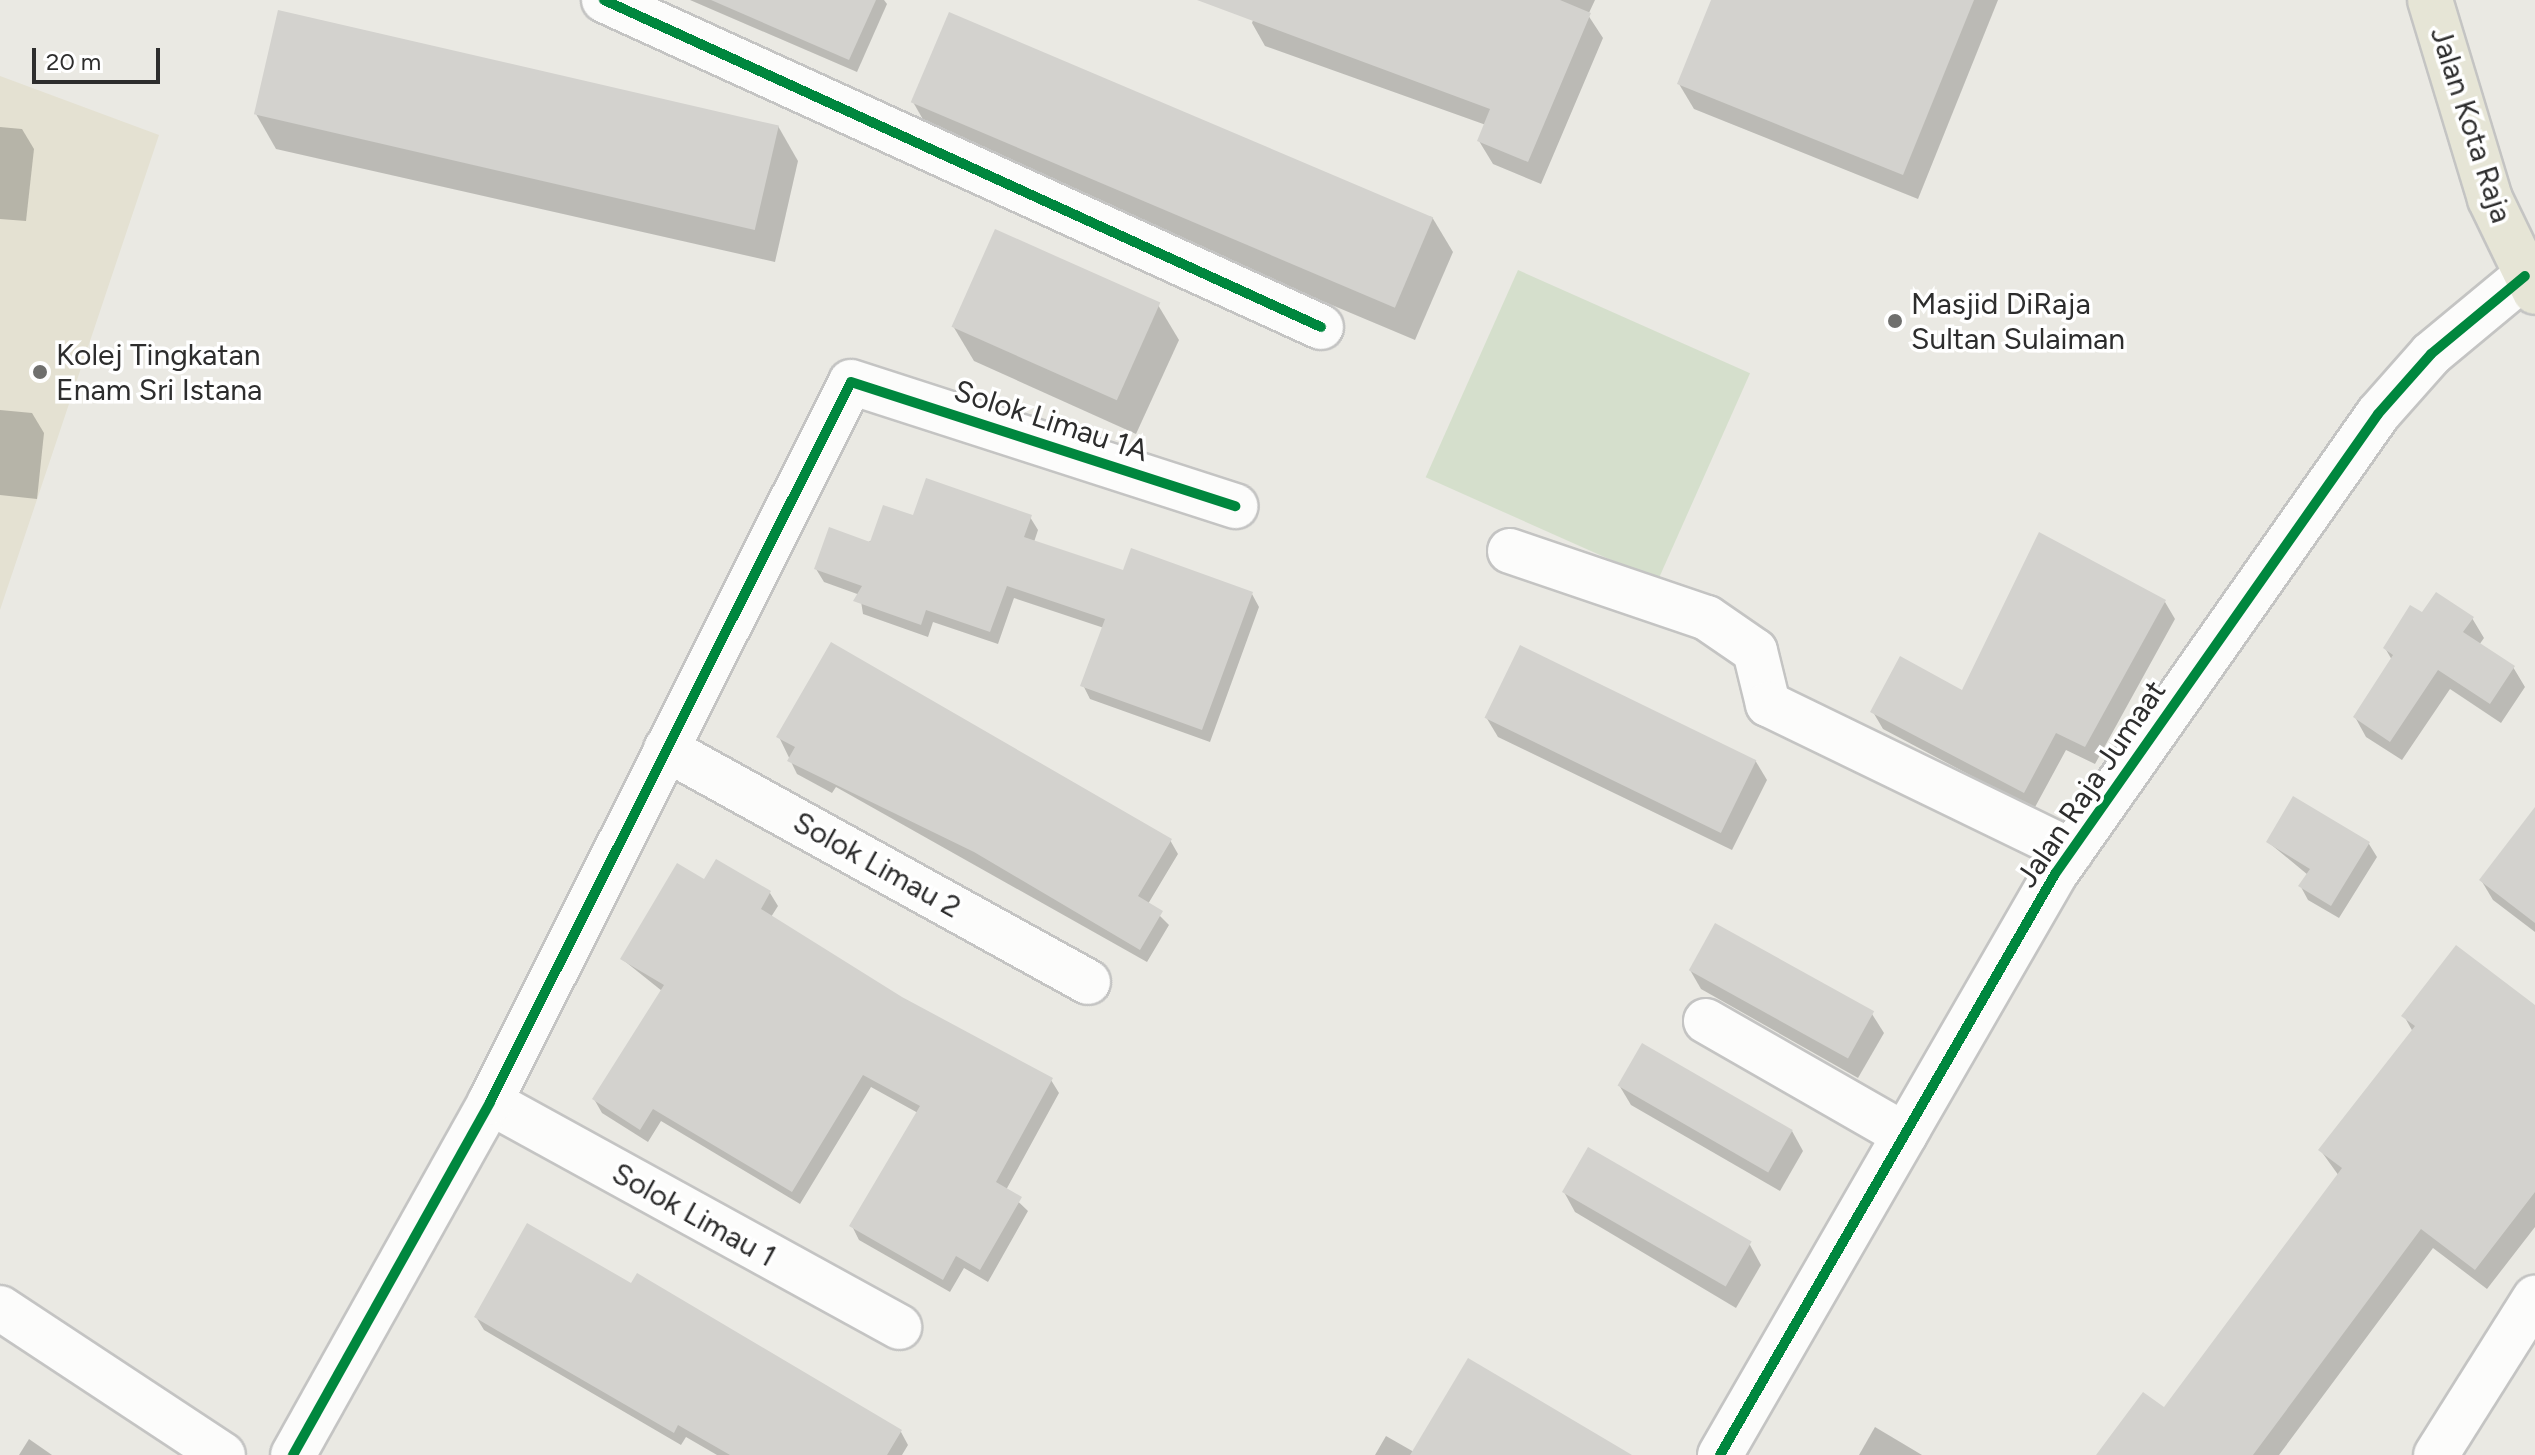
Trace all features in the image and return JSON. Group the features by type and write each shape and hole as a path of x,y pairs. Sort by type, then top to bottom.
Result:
{"main road":[{"name":"Jalan Kota Raja","path":"2430,0 2490,199 2530,284"}],"street":[{"path":"604,0 1321,327"},
{"name":"Jalan Raja Jumaat","path":"1720,1455 2071,851 2378,414 2431,354 2530,284"},
{"name":"Solok Limau 1A","path":"666,749 851,382 1235,506"},
{"path":"1510,551 1707,618 1755,651 1768,704 2071,851"},
{"path":"293,1455 490,1102 666,749"},
{"name":"Solok Limau 2","path":"666,749 1088,982"},
{"path":"1706,1021 1905,1135"},
{"name":"Solok Limau 1","path":"490,1102 899,1327"},
{"path":"2436,1455 2535,1298"},
{"path":"0,1308 223,1455"}],"shaded area":[{"name":"Kolej Tingkatan Enam Sri Istana","path":"0,76 159,135 0,610"}],"green space":[{"path":"1518,270 1750,373 1658,581 1426,477"}],"building":[{"path":"711,0 876,0 849,60"},
{"path":"1197,0 1560,0 1591,13 1528,162 1477,141 1490,109"},
{"path":"1711,0 1974,0 1903,175 1677,84"},
{"path":"278,10 779,126 755,230 254,114"},
{"path":"949,12 1433,218 1395,308 911,102"},
{"path":"995,229 1160,303 1117,400 951,327"},
{"path":"926,478 1032,515 1024,537 1123,570 1131,548 1253,592 1202,730 1080,686 1105,619 1007,586 990,632 926,610 921,625 853,601 862,586 814,569 829,527 870,542 883,505 913,515"},
{"path":"2039,532 2166,600 2085,747 2056,733 2024,793 1870,712 1900,656 1962,690"},
{"path":"2436,592 2474,617 2463,632 2515,666 2490,704 2438,670 2390,742 2353,717 2393,655 2383,648 2410,605 2422,612"},
{"path":"831,642 1172,839 1138,896 1163,911 1140,950 974,852 787,761 795,747 776,737"},
{"path":"1520,645 1756,760 1721,833 1484,718"},
{"path":"2293,796 2370,842 2331,906 2298,886 2310,869 2266,842"},
{"path":"2535,807 2535,923 2479,880"},
{"path":"716,859 771,891 761,909 902,997 1053,1078 996,1182 1022,1197 980,1270 956,1256 943,1280 849,1226 920,1106 863,1075 792,1192 653,1109 640,1130 592,1099 664,985 620,959 677,863 704,879"},
{"path":"1715,923 1874,1011 1848,1058 1689,970"},
{"path":"2456,945 2535,1005 2535,1192 2475,1270 2421,1229 2253,1455 2096,1455 2143,1392 2164,1407 2342,1168 2318,1150 2415,1026 2401,1016"},
{"path":"1642,1043 1793,1130 1768,1172 1618,1085"},
{"path":"1588,1147 1752,1242 1726,1287 1562,1192"},
{"path":"527,1223 631,1283 637,1273 902,1430 887,1455 730,1455 678,1425 674,1433 474,1317"},
{"path":"1468,1358 1632,1455 1410,1455"}],"cycle path":[{"path":"604,0 1321,327"},
{"path":"1720,1455 2055,874 2378,414 2431,354 2525,276"},
{"path":"293,1455 490,1102 851,382 1235,506"}],"place":[{"name":"Masjid DiRaja Sultan Sulaiman","path":"1895,321"},
{"name":"Kolej Tingkatan Enam Sri Istana","path":"40,372"}]}
